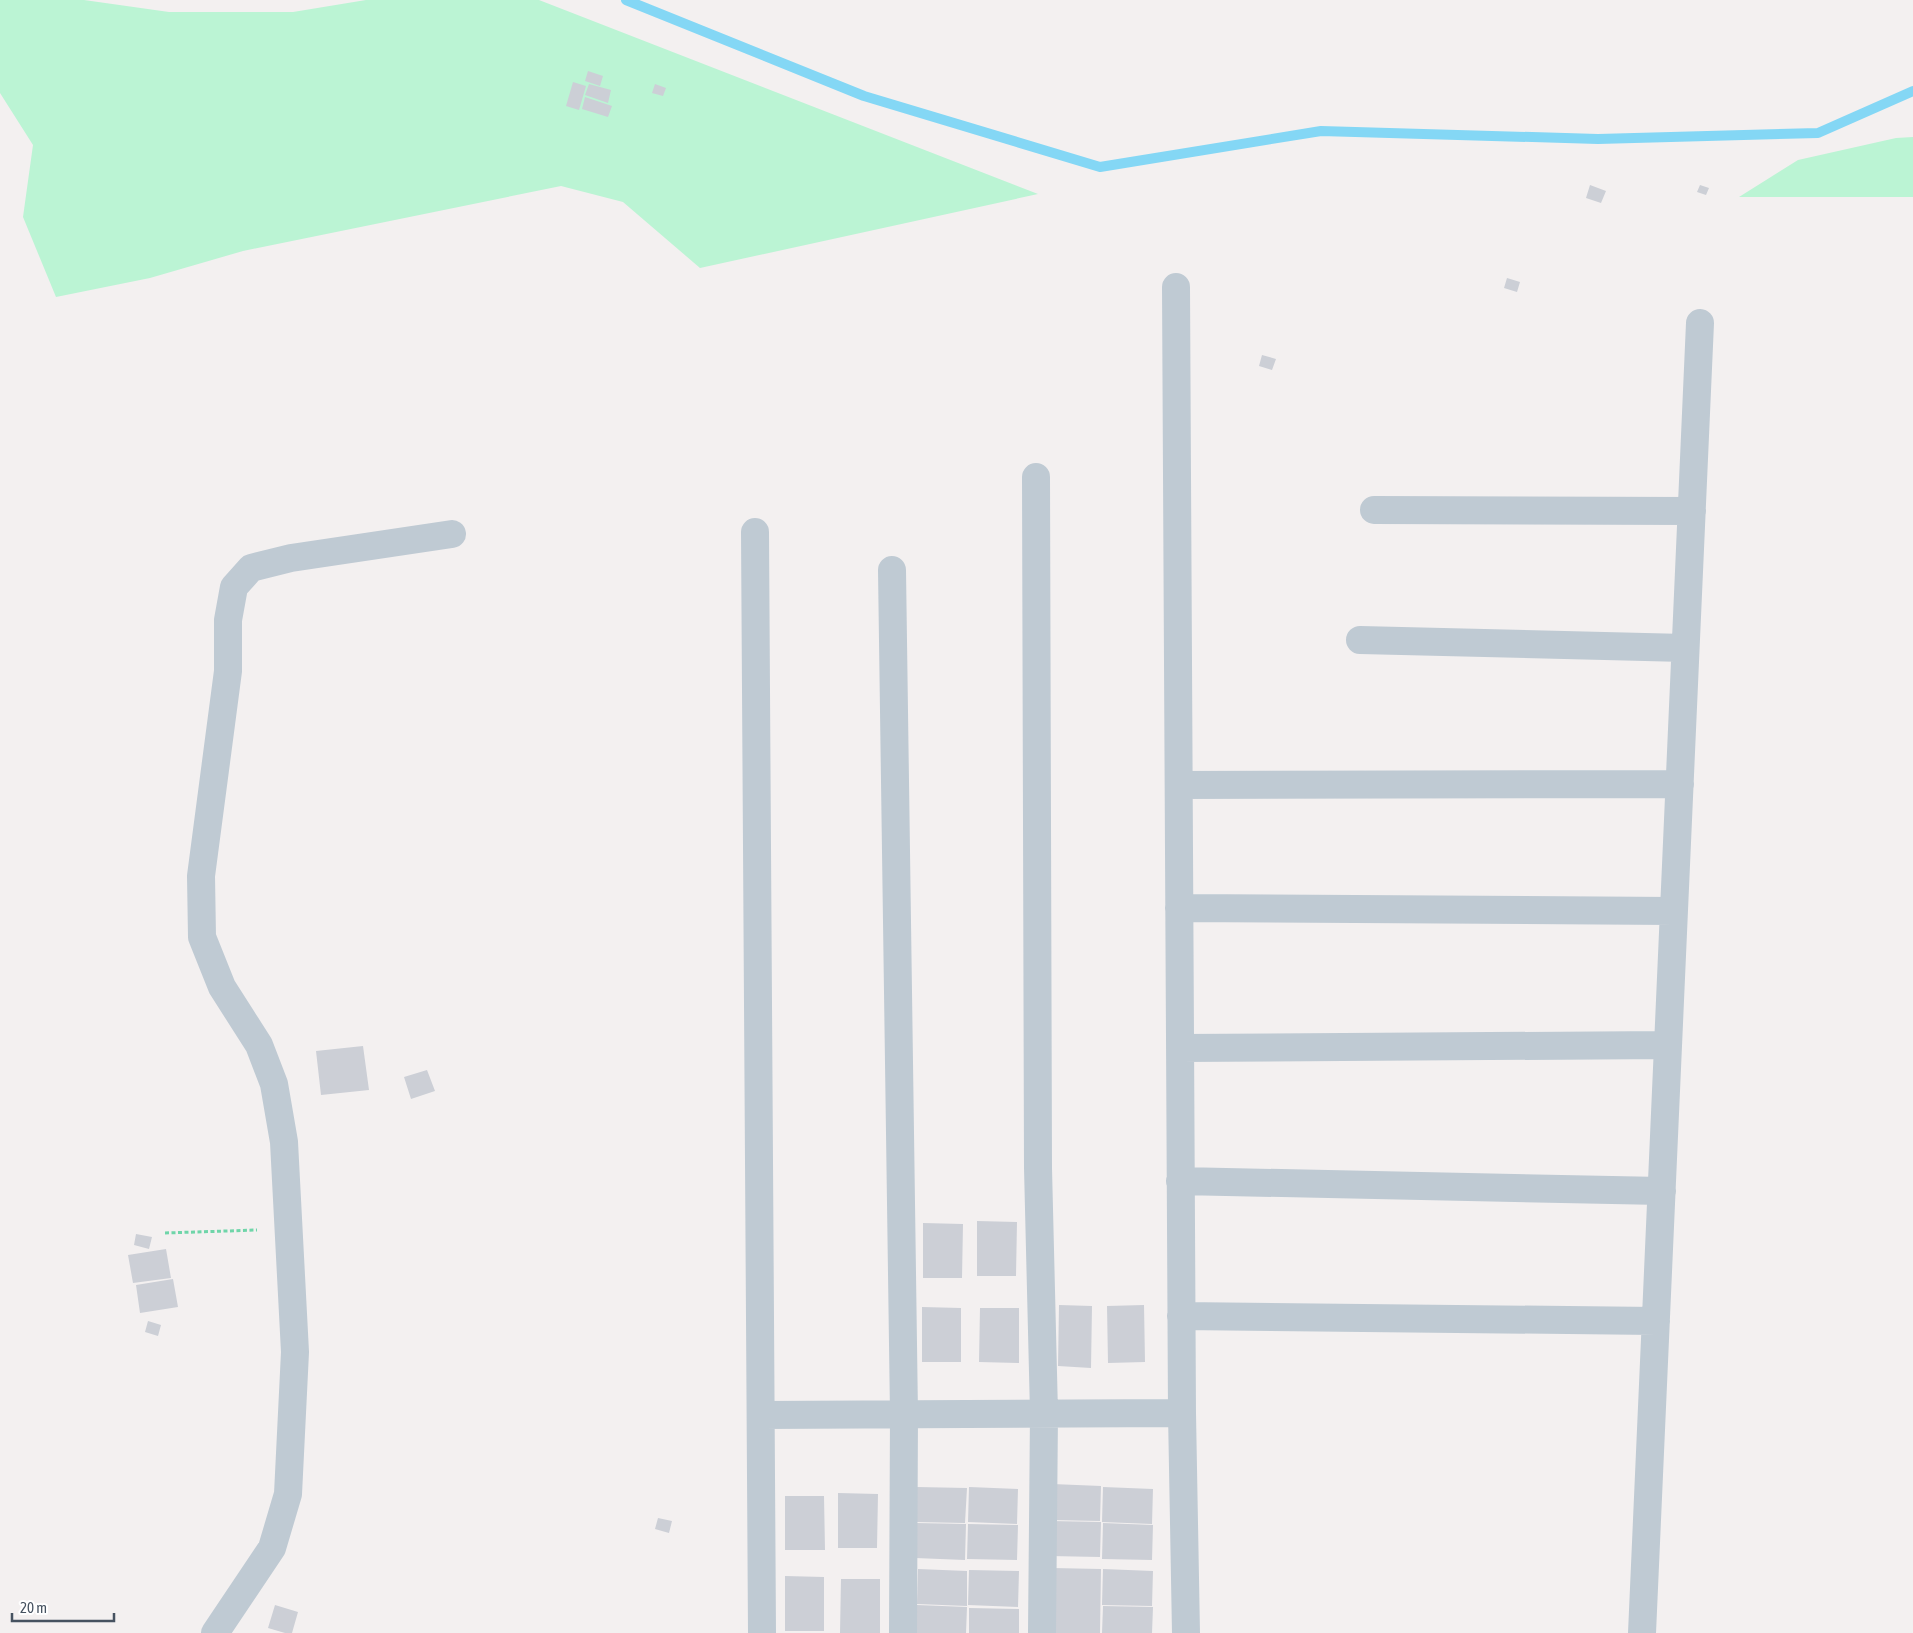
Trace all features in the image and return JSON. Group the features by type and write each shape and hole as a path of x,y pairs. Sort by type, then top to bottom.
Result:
{"street":[{"path":"1176,287 1180,1180 1186,1633"},
{"path":"1642,1633 1700,323"},
{"path":"1036,476 1038,1168 1044,1413 1042,1633"},
{"path":"1374,510 1692,511"},
{"path":"755,532 762,1633"},
{"path":"215,1633 272,1548 288,1494 295,1352 284,1142 274,1084 259,1045 222,987 202,937 201,876 228,671 228,620 234,587 251,568 291,558 452,534"},
{"path":"892,570 904,1414 903,1633"},
{"path":"1360,640 1686,648"},
{"path":"1179,785 1680,784"},
{"path":"1179,908 1674,911"},
{"path":"1180,1048 1668,1045"},
{"path":"1180,1180 1662,1191"},
{"path":"1182,1316 1656,1321"},
{"path":"761,1414 1182,1413"}],"path":[{"path":"165,1233 289,1228"}],"green space":[{"path":"0,0 84,0 169,12 293,12 366,0 539,0 1038,194 700,268 623,202 561,186 243,251 150,278 56,297 23,217 33,145 0,93"},
{"path":"1913,137 1913,197 1739,197 1798,160 1896,138"}],"building":[{"path":"588,71 603,76 600,86 585,81"},
{"path":"573,82 586,86 579,110 566,106"},
{"path":"589,84 611,90 608,103 585,95"},
{"path":"655,84 666,88 663,96 652,93"},
{"path":"585,97 612,106 608,117 582,109"},
{"path":"1590,185 1606,191 1601,203 1586,198"},
{"path":"1700,185 1709,188 1706,195 1697,192"},
{"path":"1507,278 1520,282 1517,292 1504,288"},
{"path":"1262,355 1276,359 1272,370 1259,366"},
{"path":"363,1046 369,1090 321,1095 316,1051"},
{"path":"427,1070 435,1091 411,1099 404,1077"},
{"path":"977,1221 1017,1222 1016,1276 977,1276"},
{"path":"923,1223 963,1224 962,1278 923,1278"},
{"path":"136,1234 152,1237 149,1249 134,1245"},
{"path":"166,1249 171,1278 133,1283 128,1255"},
{"path":"173,1279 178,1307 140,1313 136,1285"},
{"path":"1059,1305 1092,1306 1091,1368 1058,1366"},
{"path":"1144,1305 1145,1362 1108,1363 1107,1306"},
{"path":"922,1307 961,1308 961,1362 922,1362"},
{"path":"980,1308 1019,1308 1019,1363 979,1362"},
{"path":"148,1321 161,1325 158,1336 145,1332"},
{"path":"1052,1484 1101,1486 1100,1521 1051,1520"},
{"path":"917,1487 967,1488 965,1523 916,1522"},
{"path":"969,1487 1018,1489 1017,1524 968,1522"},
{"path":"1103,1487 1153,1489 1152,1524 1102,1522"},
{"path":"838,1493 878,1494 877,1548 838,1548"},
{"path":"785,1496 824,1496 825,1550 785,1550"},
{"path":"658,1518 672,1521 669,1533 655,1529"},
{"path":"1051,1521 1101,1522 1100,1557 1050,1556"},
{"path":"916,1523 966,1524 965,1560 915,1558"},
{"path":"1103,1523 1153,1525 1152,1560 1102,1559"},
{"path":"968,1524 1018,1525 1017,1560 967,1559"},
{"path":"1052,1568 1101,1569 1100,1633 1050,1633"},
{"path":"918,1569 967,1571 967,1606 917,1604"},
{"path":"1103,1569 1153,1571 1152,1606 1102,1605"},
{"path":"969,1570 1019,1571 1018,1607 968,1605"},
{"path":"785,1576 824,1577 824,1631 785,1631"},
{"path":"841,1579 880,1579 880,1633 840,1633"},
{"path":"275,1605 298,1612 292,1633 268,1628"},
{"path":"917,1605 967,1607 966,1633 916,1633"},
{"path":"1103,1606 1153,1607 1152,1633 1102,1633"},
{"path":"969,1608 1019,1609 1019,1633 969,1633"}],"waterway":[{"path":"626,0 864,96 1100,167 1321,131 1598,139 1818,133 1913,91"}]}
